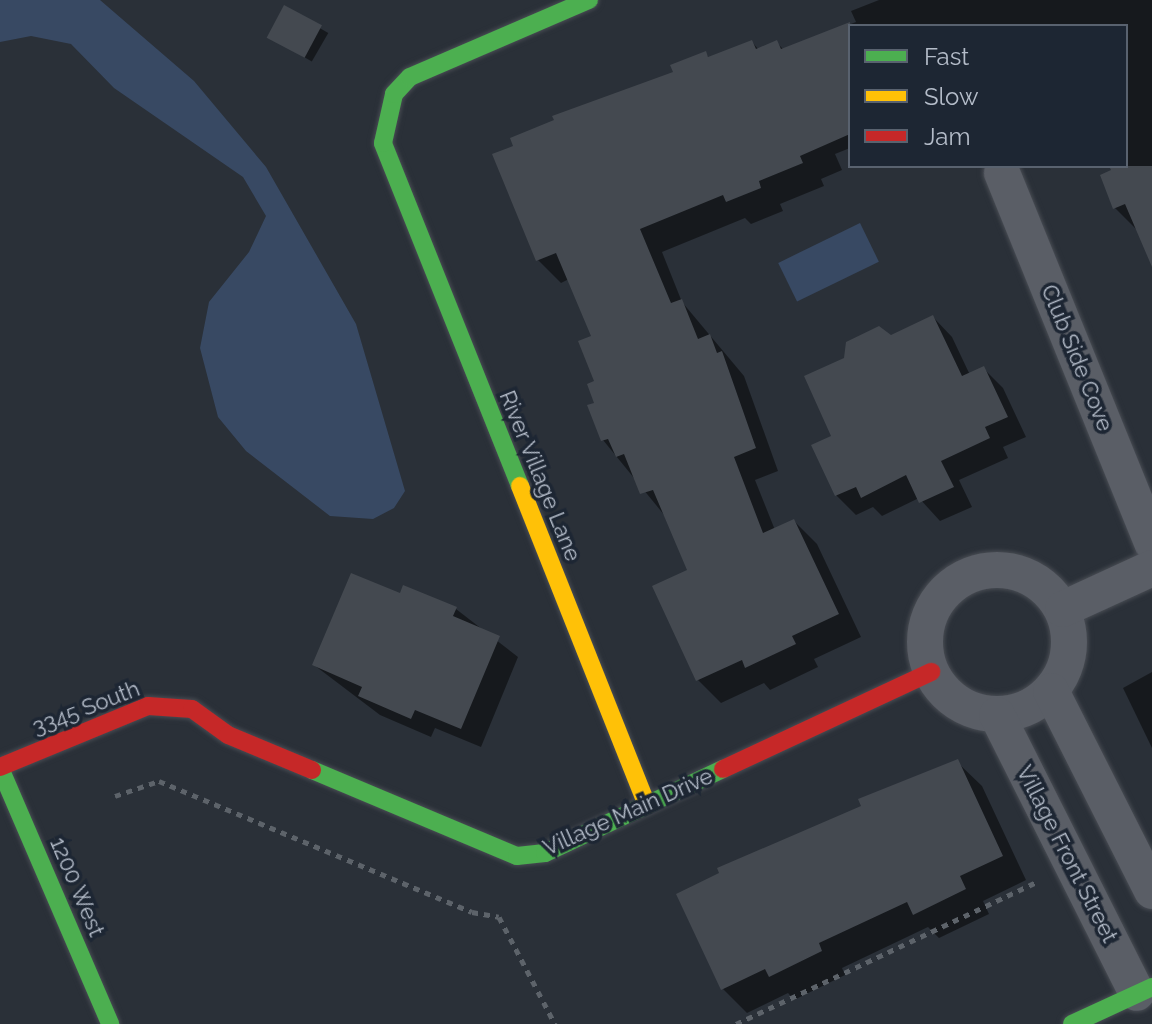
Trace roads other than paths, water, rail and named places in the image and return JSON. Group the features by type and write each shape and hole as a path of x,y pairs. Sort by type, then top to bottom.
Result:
{"street":[{"name":"River Village Lane","path":"589,0 410,77 394,94 385,120 389,165 647,805"},
{"name":"Club Side Cove","path":"1002,173 1152,543"},
{"path":"1063,609 1152,568"},
{"path":"1002,569 1027,575 1048,589 1063,609 1070,637 1066,666 1051,691 1017,712 997,715 970,709 947,695 931,672 924,648 926,623 937,600 955,582 977,572 1002,569"},
{"name":"Village Main Drive","path":"192,709 228,735 517,856 545,853 931,672"},
{"path":"1051,691 1152,891"},
{"name":"3345 South","path":"0,768 148,706 192,709"},
{"name":"Village Front Street","path":"997,715 1072,865 1145,990"},
{"name":"1200 West","path":"0,768 110,1024"},
{"path":"1072,1024 1145,990"}],"water":[{"path":"0,0 100,0 194,81 266,167 356,324 405,491 394,508 373,519 330,516 246,451 218,417 200,348 209,302 249,252 266,216 243,177 114,88 71,44 31,36 0,42"},
{"path":"860,223 879,262 797,302 778,263"}]}
